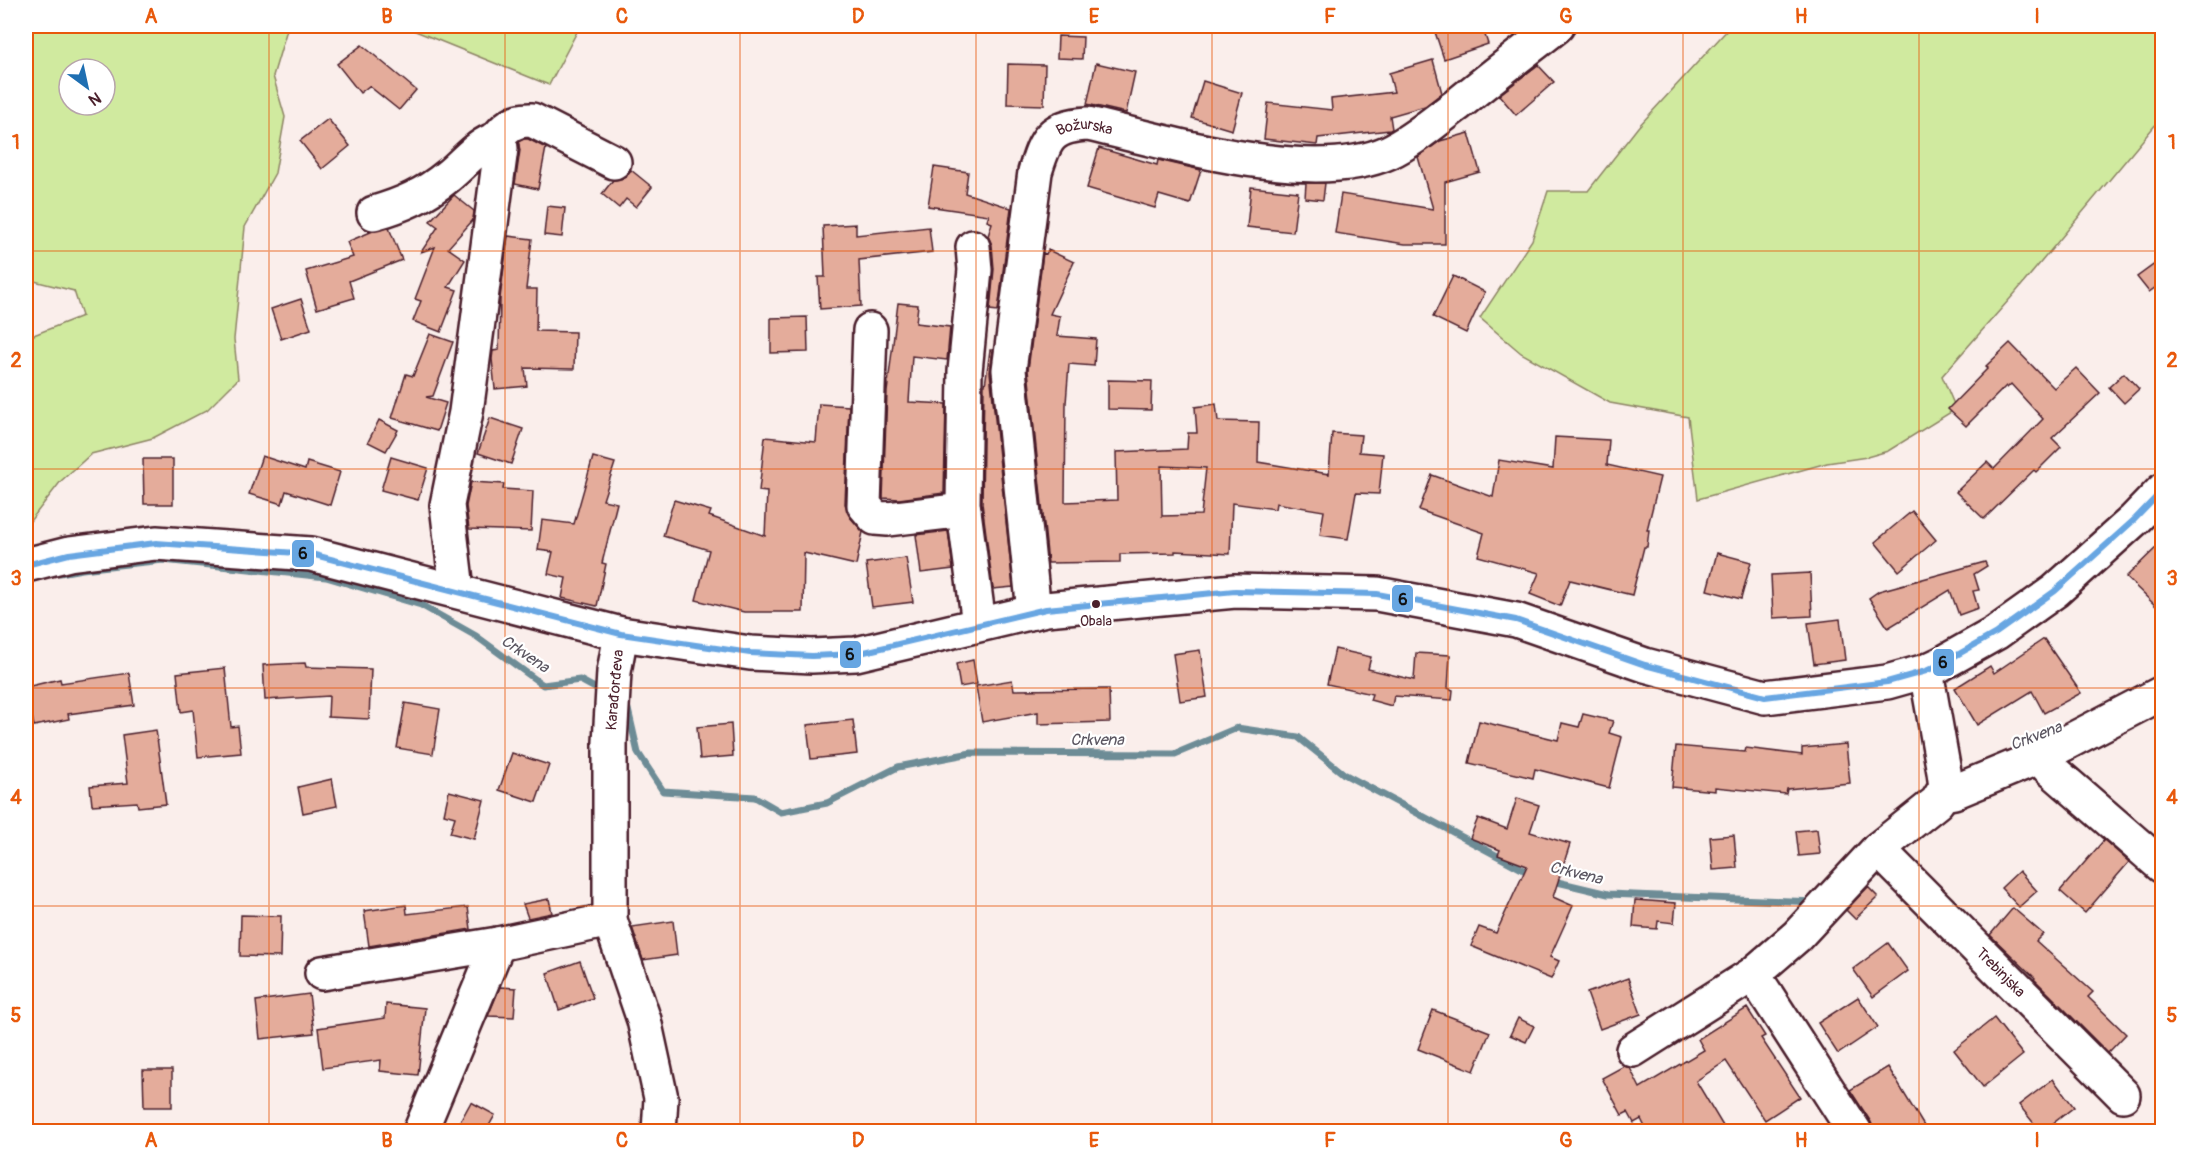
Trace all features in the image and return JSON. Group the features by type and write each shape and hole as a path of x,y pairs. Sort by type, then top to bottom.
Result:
{"street":[{"name":"Božurska","path":"1034,612 1010,370 1035,172 1044,145 1050,136 1072,125 1088,124 1248,160 1333,165 1366,160 1389,152 1416,136 1557,26"},
{"path":"374,213 402,205 420,196 484,145 495,141 508,125 518,121 532,120 614,162"},
{"path":"457,590 447,505 466,412 497,191 501,148 495,141"},
{"path":"972,247 975,270 965,371 964,510 980,624"},
{"path":"870,330 864,505 875,518 888,519 964,510"},
{"path":"621,634 750,653 812,656 856,654 1046,609 1235,591 1377,594 1516,621 1645,665 1765,697 1887,682 1926,671 1996,633 2055,591 2163,491"},
{"name":"Karađorđeva","path":"26,566 69,554 156,543 310,554 621,634 614,672 610,742 610,920 644,1020 661,1098 659,1131"},
{"path":"1633,1050 1753,974 1797,936 1878,849 1937,802 1944,784 1926,671"},
{"path":"1944,784 1954,792 2041,756 2163,693"},
{"path":"2041,756 2048,766 2163,866"},
{"name":"Trebinjska","path":"1878,849 2123,1095"},
{"path":"322,973 498,944 610,920"},
{"path":"420,1131 498,944"},
{"path":"1753,974 1855,1131"}],"green space":[{"path":"26,26 288,26 273,76 285,117 275,173 245,227 234,339 238,379 207,410 153,438 91,454 61,481 27,525 26,530 26,338 82,316 74,291 26,279"},
{"path":"403,26 580,26 549,85"},
{"path":"1731,26 2162,26 2162,117 2016,292 1942,376 1956,409 1888,451 1867,457 1827,463 1698,499 1688,417 1610,403 1521,353 1480,318 1532,240 1548,191 1588,191 1638,127"}],"building":[{"path":"1433,26 1482,26 1488,44 1444,59"},
{"path":"1058,36 1083,37 1082,59 1057,58"},
{"path":"362,45 416,90 399,110 369,86 360,93 337,64"},
{"path":"1433,60 1442,93 1425,106 1390,116 1392,129 1390,130 1318,138 1317,145 1264,139 1268,103 1332,110 1331,99 1394,92 1389,73"},
{"path":"1096,63 1135,72 1126,113 1087,104"},
{"path":"1008,64 1045,65 1044,105 1007,104"},
{"path":"1538,65 1554,82 1516,115 1499,95"},
{"path":"1203,81 1242,93 1232,130 1192,118"},
{"path":"328,119 350,146 322,169 300,141"},
{"path":"1469,133 1480,172 1445,182 1445,244 1405,244 1335,233 1341,194 1433,209 1418,157 1440,141"},
{"path":"524,139 546,148 538,189 515,184 520,150 518,142"},
{"path":"1099,148 1157,165 1158,160 1201,170 1190,204 1159,195 1155,208 1087,188"},
{"path":"934,167 968,172 965,193 1011,208 998,311 990,310 994,269 992,245 988,236 992,223 987,221 989,215 928,206"},
{"path":"631,170 652,187 636,207 626,199 619,208 602,194 613,180 624,178"},
{"path":"1306,183 1325,183 1323,200 1305,198"},
{"path":"1251,187 1298,192 1293,232 1247,227"},
{"path":"454,195 474,211 473,220 448,248 465,260 448,287 457,290 441,332 413,321 421,301 415,299 435,247 421,252 438,227 430,221"},
{"path":"547,206 565,208 562,237 544,235"},
{"path":"856,224 856,235 929,227 932,252 859,260 861,306 820,309 818,277 825,277 823,226"},
{"path":"389,228 402,260 349,281 354,298 317,309 306,271 353,257 347,242 373,231"},
{"path":"508,236 532,239 526,289 537,289 536,331 575,332 574,369 525,368 527,386 495,389 492,359 493,351 499,350 500,298"},
{"path":"1048,250 1074,262 1050,314 1060,316 1057,336 1096,339 1094,366 1069,364 1066,403 1065,502 1117,500 1116,452 1187,449 1188,433 1197,433 1195,407 1216,404 1218,421 1259,422 1258,462 1329,474 1332,433 1361,435 1359,452 1383,454 1379,494 1356,493 1348,539 1320,535 1324,511 1276,503 1275,509 1232,503 1230,554 1175,551 1175,553 1120,554 1120,562 1048,563 1028,370 1043,253 1046,254","holes":["1161,466 1206,468 1201,515 1162,516"]},
{"path":"2163,258 2163,282 2149,292 2137,277"},
{"path":"1453,276 1485,292 1466,333 1433,317"},
{"path":"301,299 311,329 281,339 271,309"},
{"path":"898,303 918,305 916,323 950,327 947,360 912,356 909,402 946,404 944,493 899,499 883,498 887,392"},
{"path":"807,317 808,352 771,353 771,318"},
{"path":"430,334 453,342 433,396 426,397 446,403 437,431 392,418 406,374 413,376"},
{"path":"2010,343 2054,388 2076,368 2100,393 2052,438 2061,447 1984,519 1956,492 1987,462 1994,469 2043,419 2011,384 2007,388 2006,386 1966,426 1948,409"},
{"path":"990,350 993,350 990,372 1013,587 993,589 982,503 984,385"},
{"path":"2124,373 2139,389 2124,403 2109,387"},
{"path":"1108,380 1152,381 1151,410 1108,409"},
{"path":"819,404 849,406 845,504 850,517 863,532 856,565 804,553 803,612 744,612 696,600 709,550 663,536 674,500 711,511 709,516 765,536 767,492 759,491 765,437 816,442"},
{"path":"490,418 523,429 511,464 478,453"},
{"path":"379,420 398,430 386,451 368,442"},
{"path":"1555,437 1609,440 1607,465 1660,477 1647,530 1649,530 1647,547 1644,547 1632,595 1570,580 1560,606 1530,594 1539,573 1478,556 1484,533 1419,510 1432,475 1493,497 1499,460 1553,469"},
{"path":"262,456 305,470 307,462 340,472 330,505 286,491 282,504 249,494"},
{"path":"391,457 428,468 418,500 381,490"},
{"path":"593,457 615,463 603,500 617,503 602,563 606,564 597,606 562,598 566,578 548,574 553,552 538,550 542,520 574,524"},
{"path":"143,459 173,459 173,504 144,504"},
{"path":"471,482 504,484 503,489 533,491 531,531 469,529 466,506"},
{"path":"1912,511 1936,540 1899,571 1875,542"},
{"path":"948,531 953,569 921,573 916,535"},
{"path":"2163,541 2163,613 2126,577"},
{"path":"1717,553 1751,562 1741,599 1707,590"},
{"path":"906,558 913,602 872,607 866,563"},
{"path":"1985,562 1987,566 1974,574 1979,590 1973,591 1978,608 1959,615 1950,590 1888,628 1869,598 1879,591"},
{"path":"1810,573 1812,616 1773,618 1771,575"},
{"path":"1840,619 1845,660 1814,664 1808,623"},
{"path":"2044,639 2081,693 2044,713 2032,691 1977,725 1955,688 1990,666 1994,673"},
{"path":"1335,649 1371,657 1368,669 1414,680 1416,653 1450,655 1448,688 1453,690 1452,700 1394,696 1392,706 1370,700 1372,694 1327,684"},
{"path":"1200,650 1207,697 1180,701 1173,654"},
{"path":"973,660 977,684 960,687 956,664"},
{"path":"305,663 306,667 371,669 369,719 328,717 329,696 265,700 263,665"},
{"path":"225,668 231,727 238,726 241,753 198,757 193,710 181,712 177,673"},
{"path":"129,673 134,705 68,714 69,719 34,726 26,687 60,679 61,683"},
{"path":"1012,680 1014,690 1109,689 1110,722 1038,724 1038,712 982,722 976,686"},
{"path":"405,703 440,709 433,754 397,748"},
{"path":"1583,714 1613,721 1609,733 1622,737 1609,788 1535,769 1533,778 1469,763 1479,721 1558,740 1562,723 1579,727"},
{"path":"853,720 857,754 811,759 807,725"},
{"path":"731,724 733,756 700,759 697,727"},
{"path":"156,730 166,804 138,807 137,802 92,805 90,786 128,783 122,735"},
{"path":"1846,744 1850,783 1787,789 1786,794 1715,787 1715,791 1672,787 1676,746 1745,752 1746,748 1802,755 1802,748"},
{"path":"512,753 549,765 536,802 499,790"},
{"path":"332,779 337,806 303,813 298,787"},
{"path":"449,791 484,800 474,839 450,833 455,817 444,814"},
{"path":"1517,798 1539,805 1530,832 1570,844 1553,897 1573,906 1550,957 1559,961 1551,979 1471,946 1479,927 1496,933 1527,866 1498,855 1500,850 1470,838 1478,818 1507,829"},
{"path":"1817,829 1820,854 1799,856 1796,831"},
{"path":"1734,835 1737,868 1713,870 1710,837"},
{"path":"2104,840 2129,862 2085,913 2060,891"},
{"path":"2019,871 2037,891 2019,907 2001,888"},
{"path":"1868,887 1878,897 1855,919 1846,910"},
{"path":"549,899 552,913 528,918 523,904"},
{"path":"1635,900 1676,903 1674,923 1658,921 1657,929 1633,927"},
{"path":"406,905 407,914 468,907 471,929 369,946 364,911"},
{"path":"2013,908 2043,934 2036,941 2093,992 2088,997 2126,1034 2108,1053 1990,935"},
{"path":"241,915 281,916 280,957 240,956"},
{"path":"673,921 677,955 643,960 632,927"},
{"path":"1888,943 1908,971 1873,997 1853,969"},
{"path":"580,961 593,998 559,1010 547,973"},
{"path":"1628,978 1641,1014 1600,1029 1587,993"},
{"path":"500,987 516,988 514,1017 488,1016"},
{"path":"309,994 314,1033 260,1039 256,1001"},
{"path":"1858,997 1878,1027 1838,1054 1818,1023"},
{"path":"386,1004 425,1008 418,1075 380,1071 381,1060 323,1068 318,1028 385,1018"},
{"path":"1747,1008 1765,1036 1761,1038 1800,1097 1765,1120 1726,1061 1696,1081 1726,1131 1647,1131 1641,1119 1634,1123 1628,1112 1622,1115 1602,1078 1624,1066 1630,1068 1640,1088 1704,1050 1698,1039"},
{"path":"1433,1010 1490,1032 1474,1071 1418,1049"},
{"path":"1518,1018 1534,1026 1526,1042 1510,1035"},
{"path":"1994,1018 2023,1055 1983,1087 1954,1050"},
{"path":"1888,1067 1927,1131 1874,1131 1871,1122 1850,1090"},
{"path":"143,1070 172,1070 172,1107 144,1107"},
{"path":"2053,1079 2074,1107 2040,1131 2019,1105"},
{"path":"471,1102 495,1115 486,1131 455,1131"}],"waterway":[{"name":"Crkvena","path":"60,573 163,560 326,577 421,605 476,636 543,685 580,680 604,693"},
{"name":"Crkvena","path":"627,705 638,753 663,791 755,797 781,812 827,803 898,767 971,753 1175,754 1237,728 1298,737 1344,774 1533,875"},
{"name":"Crkvena","path":"1549,880 1608,894 1815,902"}],"transit line":[{"name":"6","path":"26,565 69,554 156,543 311,554 621,634 750,653 812,656 856,654 1046,609 1235,591 1377,594 1516,620 1645,665 1765,697 1887,682 1926,671 1941,664 1996,633 2055,591 2134,520 2162,491"}],"place":[{"name":"Obala","path":"1096,604"}]}
